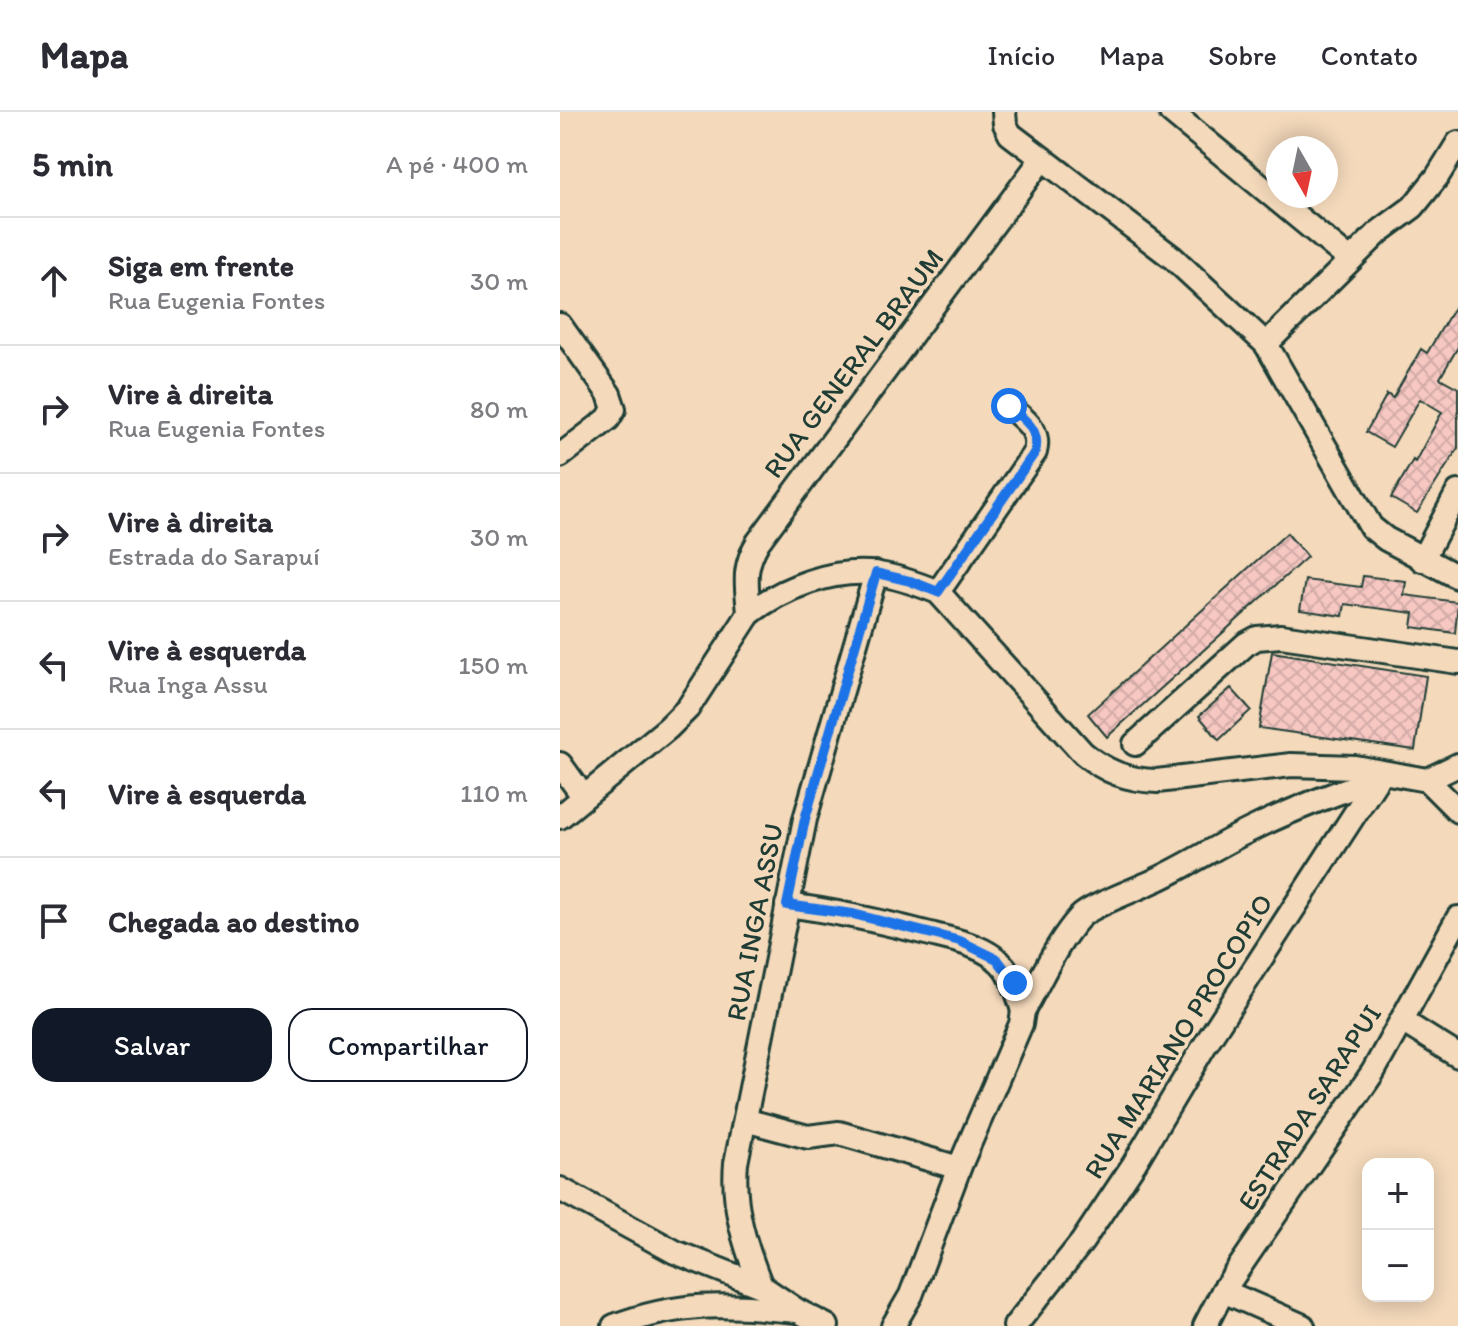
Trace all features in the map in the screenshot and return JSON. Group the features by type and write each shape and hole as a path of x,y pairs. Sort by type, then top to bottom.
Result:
{"street":[{"path":"1004,112 1010,134 1173,258 1266,344 1371,527 1422,560 1458,577"},
{"path":"1171,112 1350,260"},
{"path":"1266,344 1379,232 1413,207 1458,143"},
{"name":"RUA GENERAL BRAUM","path":"749,614 748,559 758,542 1042,159"},
{"path":"560,325 612,400 614,409 608,419 560,456"},
{"path":"938,592 1035,452 1037,437 1033,428 1009,406"},
{"path":"1422,560 1458,492"},
{"path":"560,817 659,736 688,708 749,614 780,593 795,587 825,578 876,573 938,592 1083,753 1101,768 1117,774 1136,780 1157,781 1322,764 1427,780 1458,765"},
{"name":"RUA INGA ASSU","path":"761,1286 746,1247 735,1182 745,1120 805,819 876,573"},
{"path":"1135,744 1229,657 1257,638 1281,636 1458,662"},
{"path":"560,764 583,796"},
{"path":"893,1326 911,1295 959,1168 1017,1034 1023,1011 1065,936 1082,915 1093,907 1162,878 1247,831 1380,774"},
{"name":"RUA MARIANO PROCOPIO","path":"1015,1326 1082,1242 1134,1164 1205,1045 1380,774"},
{"path":"1427,780 1458,811"},
{"path":"787,905 853,914 960,941 984,951 997,959 1008,972 1015,983 1023,1011"},
{"name":"ESTRADA SARAPUI","path":"1205,1326 1223,1291 1373,1072 1458,918"},
{"path":"1402,1021 1458,1056"},
{"path":"745,1120 808,1137 839,1133 959,1168"},
{"path":"565,1197 675,1252 761,1286 827,1326"},
{"path":"1223,1291 1303,1326"},
{"path":"614,1326 647,1314 695,1306 798,1311"}],"building":[{"path":"1458,301 1458,347 1440,378 1458,388 1458,448 1417,513 1391,498 1442,412 1420,399 1392,447 1366,432 1387,394 1393,398 1421,349 1427,353"},
{"path":"1287,533 1307,557 1107,737 1088,714"},
{"path":"1363,576 1406,581 1404,595 1458,602 1455,633 1412,627 1414,613 1345,604 1343,616 1300,610 1305,580 1361,587"},
{"path":"1272,652 1426,676 1415,750 1259,728"},
{"path":"1231,688 1251,710 1219,740 1199,716"}],"route":[{"path":"1009,406 1033,428 1037,437 1035,452 938,592 876,573 805,819 787,905 853,914 960,941 997,959 1015,983"}]}
